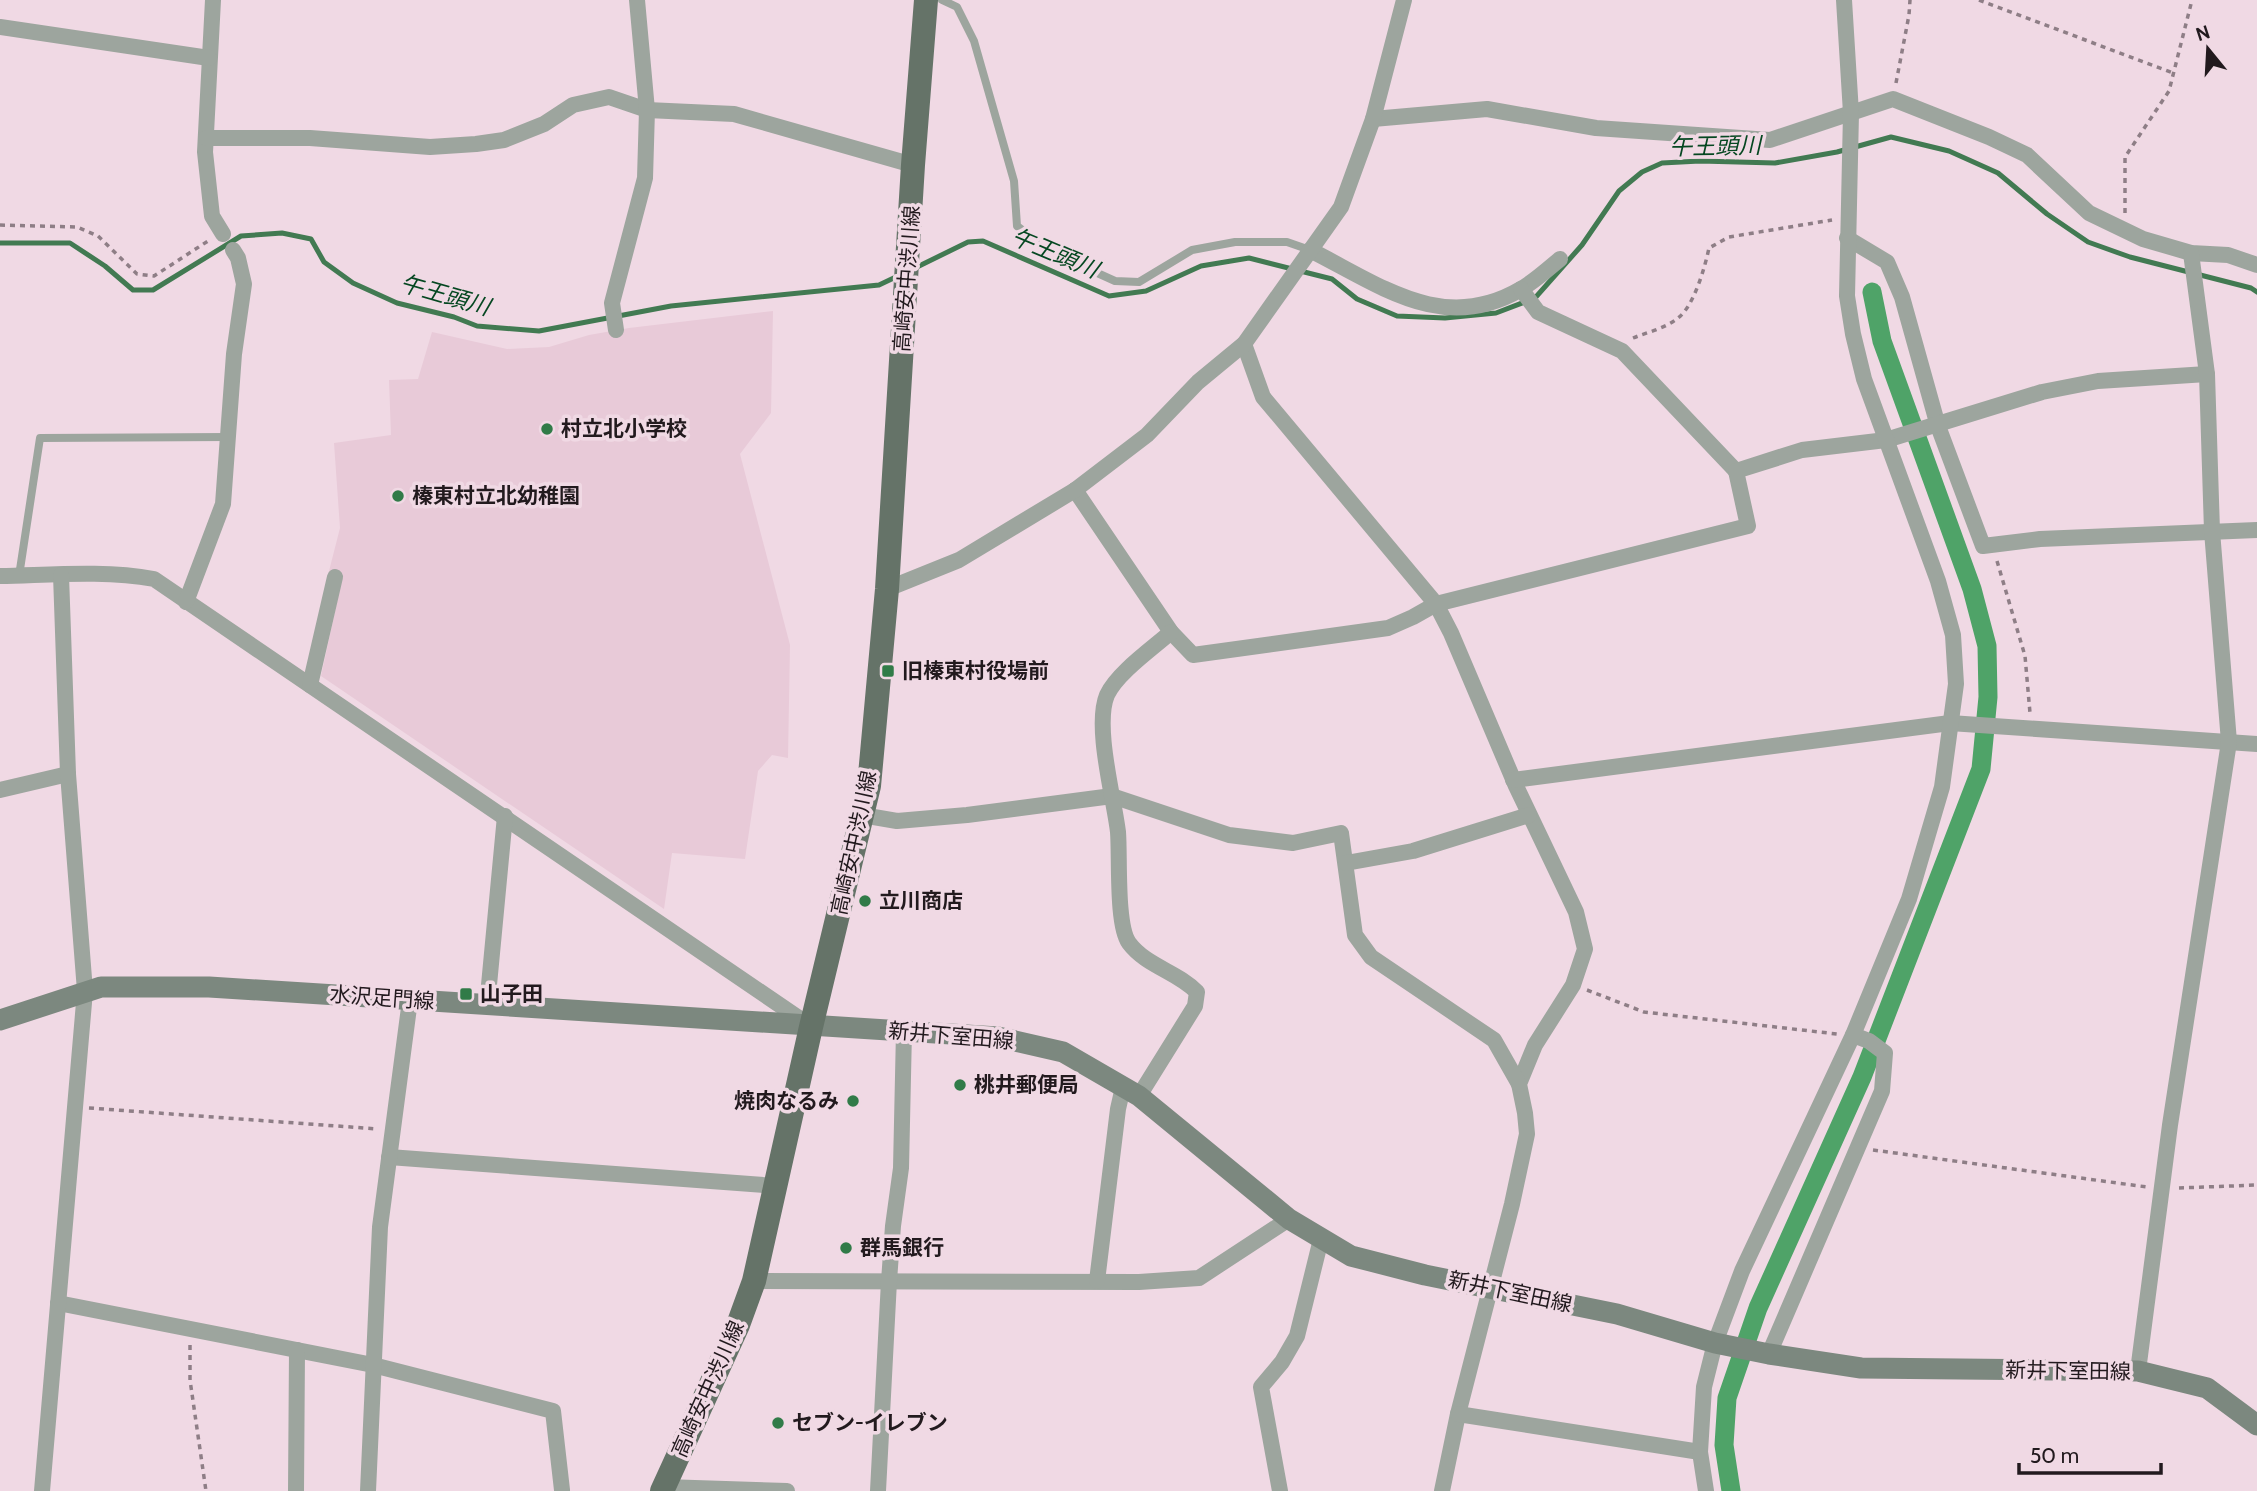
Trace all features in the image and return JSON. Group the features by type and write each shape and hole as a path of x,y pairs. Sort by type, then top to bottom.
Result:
{"main road":[{"name":"高崎安中渋川線","path":"663,1489 738,1325 754,1280 869,786 887,589 926,0"},
{"name":"水沢足門線","path":"0,1020 101,988 209,987 811,1027"},
{"name":"新井下室田線","path":"811,1027 998,1037 1063,1052 1131,1091 1289,1219 1350,1256 1617,1314 1715,1343 1861,1368 2138,1371 2207,1388 2257,1425"}],"street":[{"path":"213,0 205,152 212,216 223,234"},
{"path":"616,330 612,303 645,178 647,110 637,0"},
{"path":"887,589 959,560 1075,490 1147,435 1198,382 1244,344 1341,208 1373,119 1404,0"},
{"path":"1706,1491 1700,1452 1704,1387 1715,1343 1742,1271 1853,1035 1909,899 1942,787 1956,684 1953,635 1938,581 1864,379 1853,334 1847,296 1847,217 1852,113 1844,0"},
{"path":"0,27 209,58"},
{"path":"206,138 310,138 430,147 476,144 503,140 544,124 573,105 609,97 647,110 734,114 913,165"},
{"path":"1373,119 1487,109 1596,128 1770,140 1893,99 1989,136 2027,155 2089,213 2135,235 2192,260 2228,255 2257,265"},
{"path":"1847,238 1887,261 1902,297 1938,426 1983,547 2053,538 2257,530"},
{"path":"186,602 223,504 234,354 244,284 238,258 233,250"},
{"path":"1307,254 1414,303 1452,310 1495,300 1521,289 1560,259"},
{"path":"2138,1371 2162,1189 2229,742 2212,531 2207,374 2192,260"},
{"path":"1075,490 1171,632 1193,655 1388,628 1436,604 1748,526 1736,471 1622,351 1538,312 1521,289"},
{"path":"1244,344 1263,397 1436,604 1451,633 1513,780 1576,912 1585,949 1573,985 1535,1045 1519,1084"},
{"path":"1736,471 1802,450 1886,440 2042,392 2098,381 2207,374"},
{"path":"42,1491 85,991 68,774 61,575"},
{"path":"0,576 132,575 154,579 811,1027"},
{"path":"310,685 335,577"},
{"path":"1097,1280 1118,1109 1195,1006 1197,992 1188,982 1149,959 1128,942 1122,923 1118,832 1103,725 1107,695 1122,675 1171,632"},
{"path":"1513,780 1950,723 2257,744"},
{"path":"0,790 68,774"},
{"path":"862,815 897,821 967,815 1112,796 1229,835 1293,843 1341,833 1355,935 1371,957 1494,1040 1519,1084 1525,1113 1527,1134 1512,1204 1458,1414 1442,1491"},
{"path":"1346,863 1413,851 1529,815"},
{"path":"487,1006 505,816"},
{"path":"368,1491 380,1227 410,1000"},
{"path":"878,1491 889,1281 901,1168 904,1031"},
{"path":"1769,1354 1882,1091 1885,1053 1869,1041 1853,1035"},
{"path":"389,1157 776,1186"},
{"path":"754,1280 1139,1282 1199,1278 1289,1219"},
{"path":"1280,1491 1261,1387 1282,1362 1297,1336 1321,1239"},
{"path":"58,1303 373,1365 552,1411 561,1491"},
{"path":"296,1491 297,1350"},
{"path":"1458,1414 1700,1452"},
{"path":"663,1489 788,1491"}],"lane":[{"path":"942,0 957,7 974,41 1014,181 1017,226 1051,252 1115,281 1139,282 1192,250 1235,242 1287,242 1307,254"},
{"path":"223,234 233,250"},
{"path":"19,576 40,438 228,437"}],"path":[{"path":"1893,99 1910,0"},
{"path":"1979,0 2174,73"},
{"path":"2135,235 2125,213 2125,157 2169,91 2192,0"},
{"path":"1614,347 1681,317 1702,280 1709,248 1729,237 1847,217"},
{"path":"0,225 77,226 98,236 138,274 154,276 223,234"},
{"path":"1993,545 2025,656 2031,729"},
{"path":"1573,985 1644,1012 1853,1035"},
{"path":"77,1108 392,1130"},
{"path":"1857,1148 2162,1189 2257,1185"},
{"path":"190,1329 190,1380 206,1491"}],"shaded area":[{"path":"773,311 771,413 740,454 790,645 788,758 772,755 758,771 745,859 672,853 664,909 321,676 342,579 328,575 340,528 334,443 391,435 389,380 418,379 432,332 507,349 549,347 589,335 629,328"}],"waterway":[{"name":"午王頭川","path":"915,268 968,242 983,241 1109,296 1146,291 1201,266 1249,258 1332,279 1357,299 1397,316 1445,318 1496,313 1535,298 1582,245 1619,191 1642,172 1662,163 1775,163 1837,152 1891,137 1949,151 1998,173 2047,214 2088,242 2130,257 2251,288 2257,292"},
{"name":"午王頭川","path":"0,243 70,243 105,266 133,290 153,290 241,236 282,233 311,239 324,262 353,283 397,303 454,317 477,326 539,331 671,306 879,285 900,275"},
{"path":"1731,1491 1724,1445 1727,1398 1758,1308 1862,1077 1981,769 1988,697 1987,646 1972,589 1882,341 1872,292"}],"place":[{"name":"村立北小学校","path":"547,429"},
{"name":"榛東村立北幼稚園","path":"398,496"},
{"name":"旧榛東村役場前","path":"888,671"},
{"name":"立川商店","path":"865,901"},
{"name":"山子田","path":"466,994"},
{"name":"桃井郵便局","path":"960,1085"},
{"name":"焼肉なるみ","path":"853,1101"},
{"name":"群馬銀行","path":"846,1248"},
{"name":"セブン-イレブン","path":"778,1423"}]}
